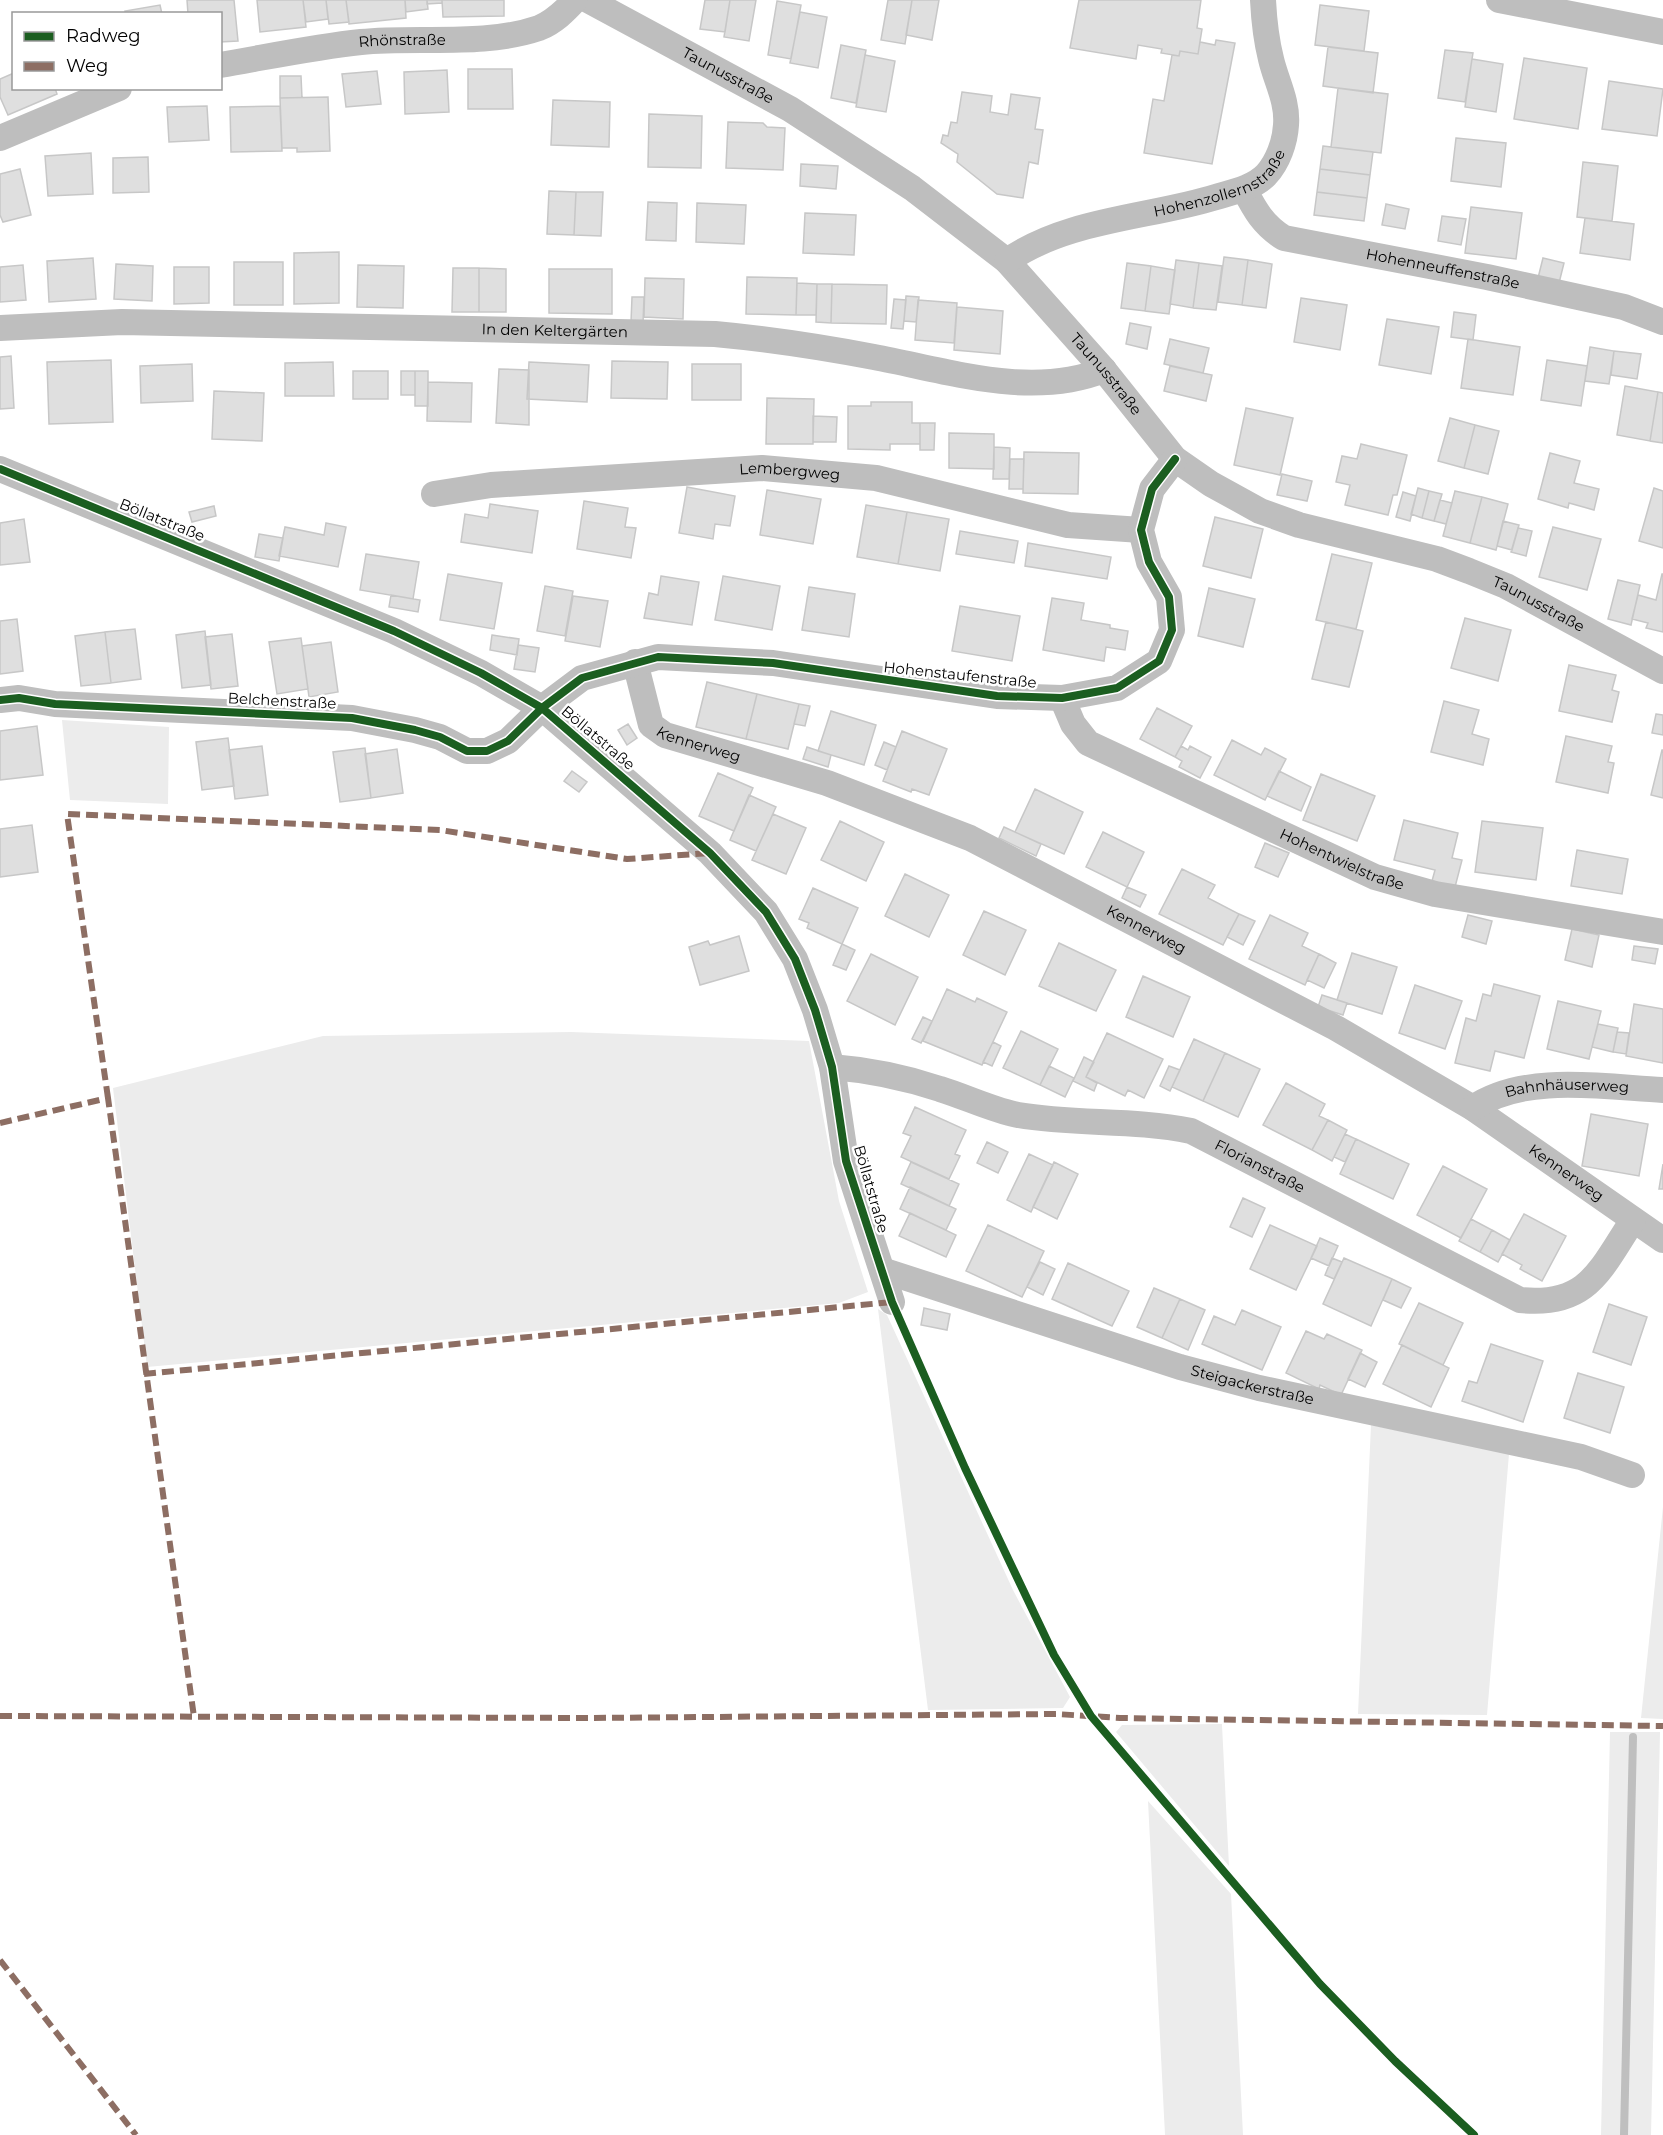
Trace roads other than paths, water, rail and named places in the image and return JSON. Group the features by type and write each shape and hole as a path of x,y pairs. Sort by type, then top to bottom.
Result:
{"street":[{"name":"Rhönstraße","path":"222,65 363,42 494,37 519,33 541,27 561,15 575,0"},
{"name":"Taunusstraße","path":"588,0 790,109 912,188 1007,261 1104,370 1175,459 1211,484 1260,511 1299,525 1437,559 1506,586 1663,671"},
{"name":"Hohenzollernstraße","path":"1007,261 1022,251 1060,234 1193,204 1244,189 1266,175 1279,156 1287,123 1282,93 1271,61 1265,32 1263,0"},
{"path":"1499,0 1663,32"},
{"path":"0,138 114,90"},
{"name":"Hohenneuffenstraße","path":"1244,189 1257,216 1269,229 1284,238 1487,277 1624,307 1663,322"},
{"name":"In den Keltergärten","path":"0,328 122,322 715,334 785,340 1017,384 1083,378 1104,370"},
{"name":"Hohenstaufenstraße","path":"542,708 582,678 658,657 773,663 997,696 1062,698 1117,688 1159,661 1172,630 1169,597 1149,562 1141,530 1152,489 1175,459"},
{"name":"Lembergweg","path":"434,494 502,484 762,468 876,478 1068,525 1141,530"},
{"name":"Böllatstraße","path":"0,469 393,631 481,673 542,708 710,853 766,912 795,958 832,1067 846,1161 892,1302"},
{"name":"Kennerweg","path":"635,662 651,725 665,735 827,783 970,838 1336,1028 1473,1108 1663,1240"},
{"name":"Belchenstraße","path":"0,700 19,698 55,705 352,718 440,737 467,751 487,751 508,741 542,708"},
{"name":"Hohentwielstraße","path":"1062,698 1073,724 1089,743 1375,877 1435,894 1663,932"},
{"name":"Florianstraße","path":"832,1067 872,1070 938,1088 1015,1114 1092,1123 1153,1124 1191,1131 1520,1299 1557,1300 1575,1294 1588,1284 1602,1267 1633,1220"},
{"name":"Bahnhäuserweg","path":"1473,1108 1487,1098 1510,1091 1569,1085 1663,1090"},
{"name":"Steigackerstraße","path":"882,1270 1180,1367 1259,1388 1581,1457 1632,1475"}],"waterway":[{"path":"1624,2135 1633,1737"}]}
